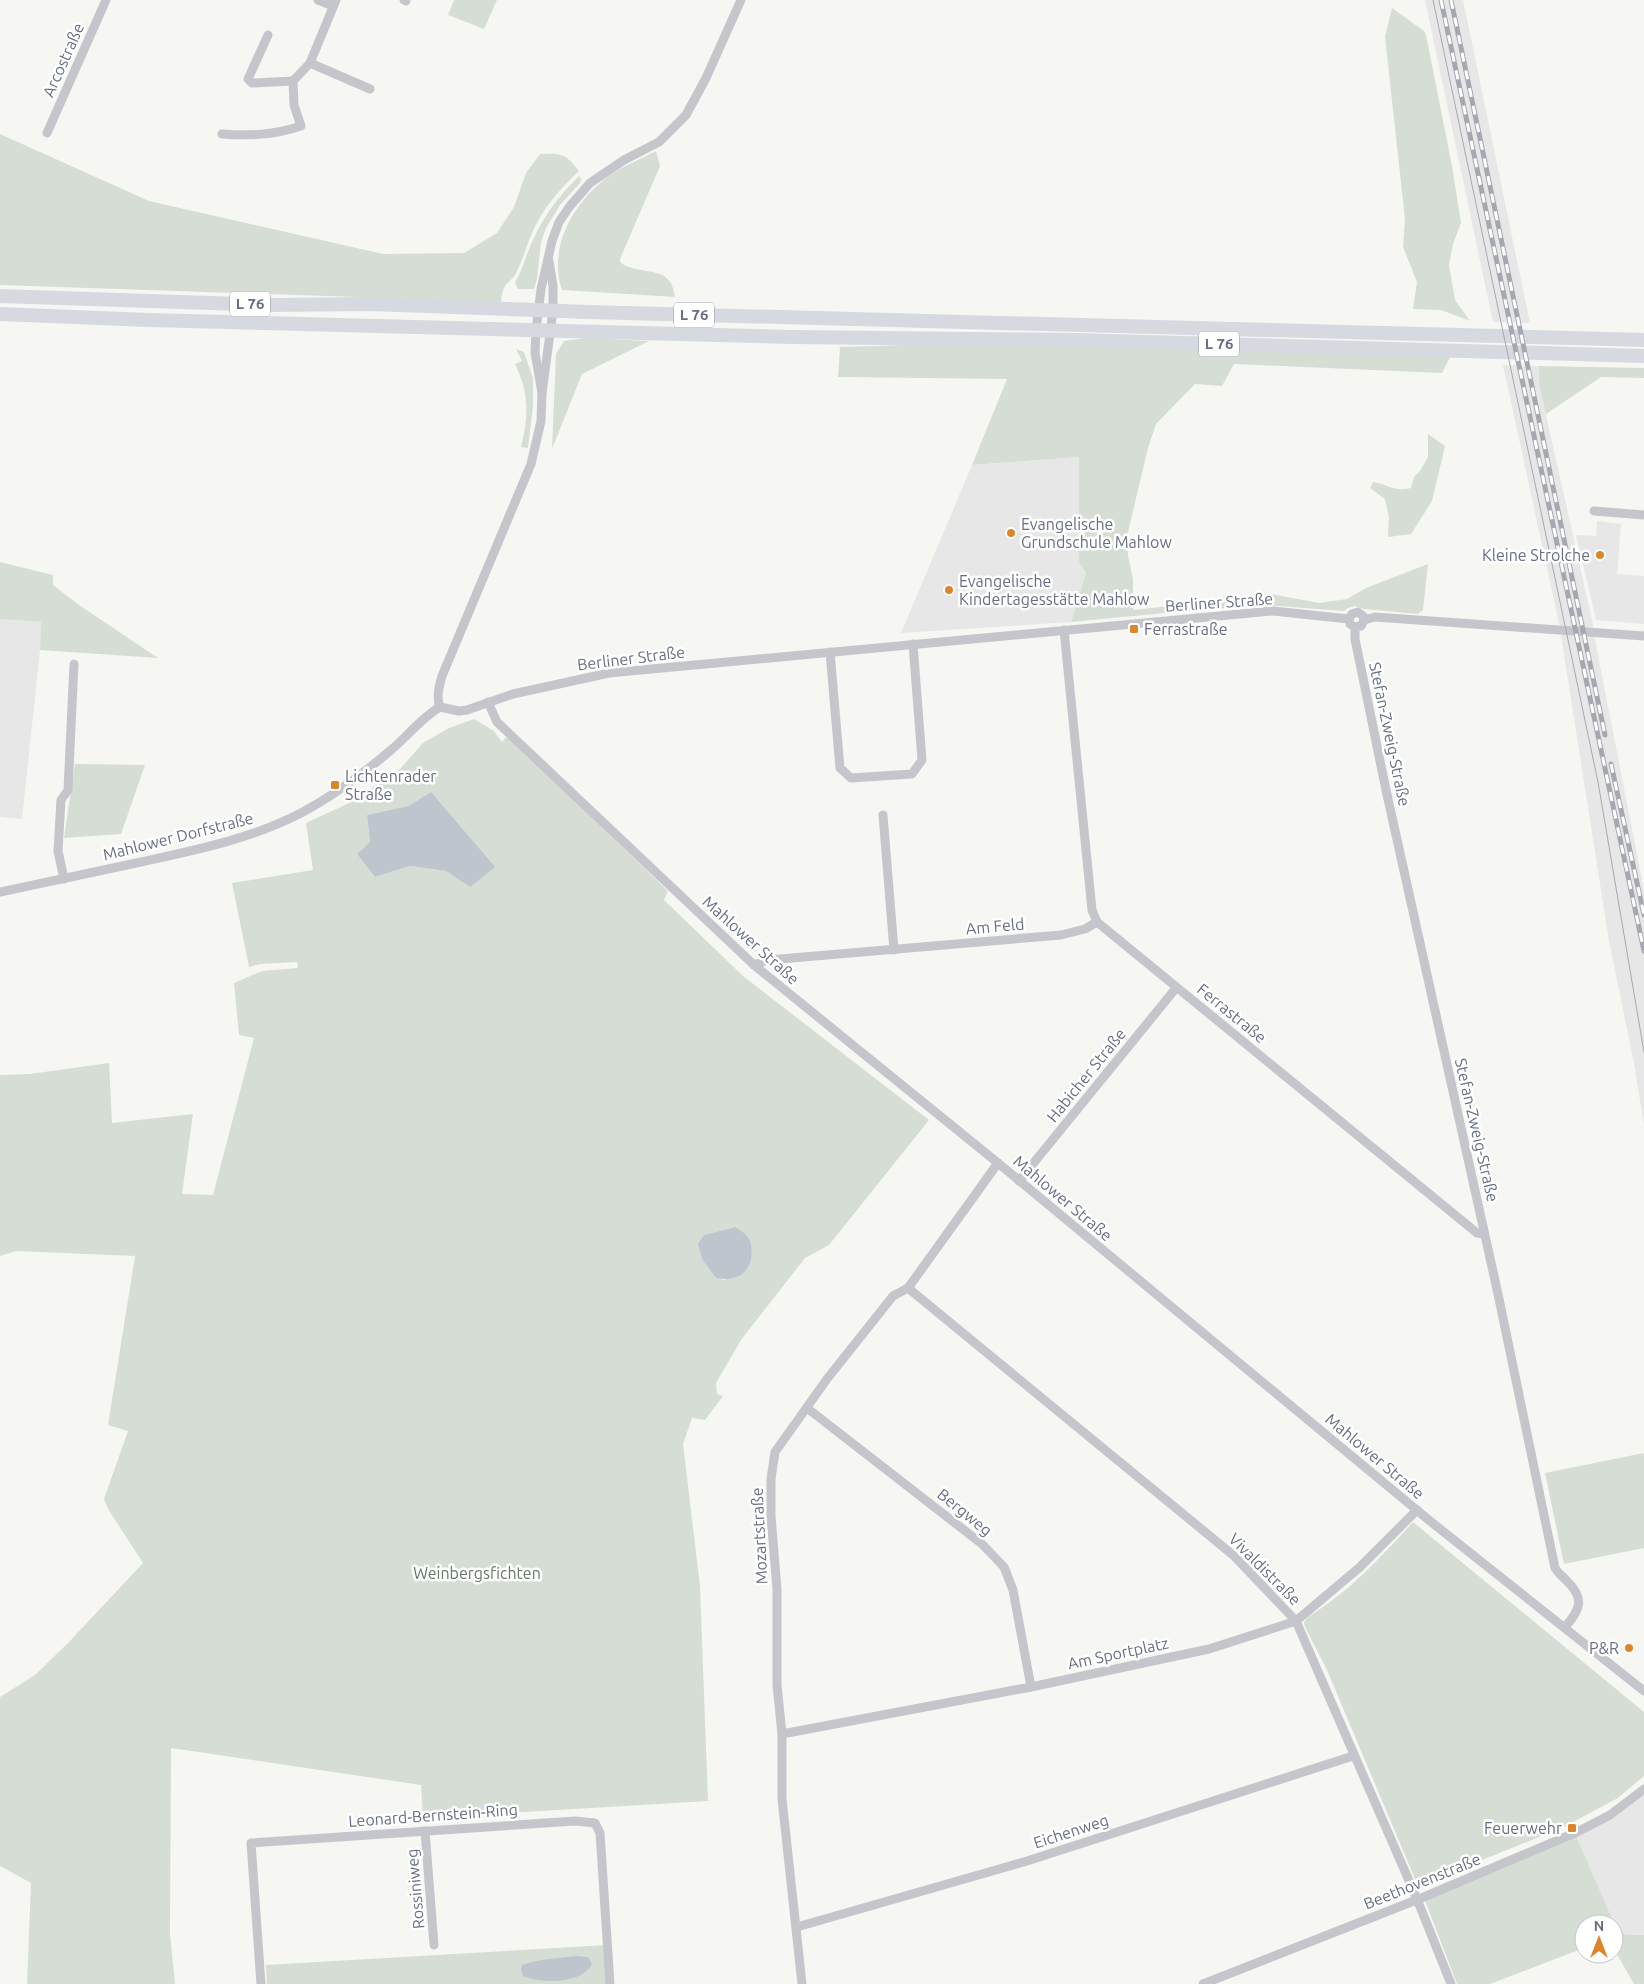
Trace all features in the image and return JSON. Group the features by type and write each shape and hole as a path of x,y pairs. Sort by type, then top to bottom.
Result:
{"main road":[{"name":"L 76","path":"0,296 259,304 370,304 553,311 1644,340"},
{"name":"L 76","path":"0,314 149,320 831,338 1076,340 1644,356"}],"street":[{"name":"Arcostraße","path":"47,133 106,0"},
{"path":"268,35 248,79 252,83 293,81 310,64 335,3 318,0"},
{"path":"542,394 535,353 536,330 538,310 555,232 579,194 599,176 624,160 659,142 686,115 699,92 741,0"},
{"path":"310,64 370,89"},
{"path":"222,134 248,136 280,133 301,126 294,105 293,81"},
{"path":"440,708 438,692 442,676 531,464 540,421 553,311 553,286 549,259"},
{"path":"1594,511 1644,515"},
{"name":"Berliner Straße","path":"440,708 458,711 512,694 609,673 1273,611 1348,619 1352,614 1358,612 1364,620 1376,617 1644,636"},
{"path":"1348,619 1350,624 1355,627 1360,626 1364,620"},
{"name":"Stefan-Zweig-Straße","path":"1355,627 1355,639 1386,790 1556,1568 1572,1586 1580,1600 1578,1610 1565,1627"},
{"name":"Ferrastraße","path":"1064,630 1092,910 1097,922 1477,1233 1484,1234"},
{"path":"830,652 840,768 851,778 912,774 922,760 913,644"},
{"path":"64,878 58,851 61,800 68,790 74,664"},
{"name":"Mahlower Straße","path":"488,702 497,722 754,965 998,1163 1417,1510 1644,1691"},
{"name":"Mahlower Dorfstraße","path":"0,892 229,841 266,829 301,812 340,789 392,749 430,713 440,708"},
{"path":"883,815 894,950"},
{"name":"Am Feld","path":"754,965 768,960 1061,935 1085,929 1097,922"},
{"name":"Habicher Straße","path":"1019,1181 1176,988"},
{"name":"Mozartstraße","path":"802,1984 782,1799 782,1734 777,1685 777,1589 771,1516 771,1479 775,1452 827,1379 893,1296 908,1288 998,1163"},
{"name":"Vivaldistraße","path":"908,1288 1233,1556 1296,1621 1417,1900 1451,1984"},
{"name":"Bergweg","path":"807,1408 982,1544 1004,1567 1013,1590 1031,1687"},
{"name":"Am Sportplatz","path":"782,1734 1031,1687 1209,1649 1296,1621 1360,1567 1417,1510"},
{"name":"Eichenweg","path":"796,1927 1027,1861 1353,1756"},
{"name":"Beethovenstraße","path":"1203,1984 1417,1900 1582,1830 1610,1815 1644,1789"},
{"name":"Leonard-Bernstein-Ring","path":"261,1984 251,1843 575,1820 595,1823 600,1833 610,1984"},
{"name":"Rossiniweg","path":"425,1831 434,1945"}],"shaded area":[{"path":"1425,0 1463,0 1530,323 1493,322"},
{"path":"1503,365 1539,366 1539,384 1592,620 1644,890 1644,1125 1634,1063 1609,941 1559,623"},
{"name":"Evangelische Grundschule Mahlow","path":"1079,457 1079,562 1086,573 1071,622 901,633 972,465"},
{"name":"Kleine Strolche","path":"1597,521 1621,524 1617,574 1644,576 1644,624 1596,620 1576,535 1596,536"},
{"path":"0,619 41,622 40,650 22,819 0,817"},
{"path":"431,792 495,867 470,887 446,871 410,866 375,877 357,854 370,842 367,815 408,806"},
{"path":"735,1227 744,1233 751,1244 750,1262 744,1273 739,1276 728,1279 716,1278 703,1261 698,1244 704,1235"},
{"path":"1644,1793 1644,1935 1624,1934 1624,1914 1610,1914 1576,1836 1613,1818"},
{"path":"576,1956 588,1957 592,1964 587,1971 571,1979 551,1981 531,1979 523,1976 521,1970 522,1965 529,1963"}],"green space":[{"path":"454,0 497,0 484,29 448,15"},
{"path":"1392,8 1424,31 1426,35 1452,166 1461,223 1453,244 1449,265 1455,300 1470,321 1441,310 1413,309 1417,282 1403,247 1405,219 1385,37"},
{"path":"0,134 149,201 383,254 464,253 497,233 514,207 526,173 540,154 559,154 571,161 579,171 558,192 536,224 513,278 505,285 501,302 0,285"},
{"path":"656,151 660,166 620,262 632,268 654,272 666,277 672,285 675,297 562,290 558,274 558,259 566,228 573,214 582,201 605,179 623,167"},
{"path":"579,176 581,179 580,183 560,205 546,228 541,242 534,289 518,289 515,283 537,231 565,190"},
{"path":"586,338 649,341 582,374 552,449 556,354 564,341"},
{"path":"907,345 1097,346 1450,357 1442,373 1234,364 1222,386 1195,384 1156,424 1148,448 1127,536 1128,556 1133,579 1133,610 1189,604 1224,597 1271,594 1319,603 1347,599 1366,588 1428,564 1423,610 1418,614 1364,609 1355,606 1344,611 1278,606 1207,609 1071,622 1086,573 1079,562 1079,457 972,465 1007,379 838,377 840,347"},
{"path":"516,349 524,352 533,378 533,406 528,448 521,447 526,405 523,385 515,364 522,361"},
{"path":"1539,366 1644,368 1644,378 1601,377 1546,414 1539,384"},
{"path":"1428,434 1445,446 1432,501 1411,534 1388,537 1389,517 1385,499 1370,488 1373,482 1396,489 1411,488 1414,477 1428,457"},
{"path":"0,562 53,575 53,585 79,605 158,658 40,650 41,622 0,619"},
{"name":"Weinbergsfichten","path":"474,719 494,731 502,742 505,738 509,737 668,891 664,900 743,976 929,1120 829,1245 805,1258 741,1340 716,1383 717,1394 723,1396 705,1420 692,1418 683,1444 700,1586 708,1801 423,1818 421,1785 171,1748 170,1933 175,1984 27,1984 31,1883 0,1866 0,1697 35,1675 69,1642 143,1563 108,1509 104,1499 128,1431 108,1425 135,1256 16,1251 0,1256 0,1075 30,1074 109,1063 112,1123 193,1114 182,1194 213,1195 254,1038 239,1035 234,983 262,971 298,968 297,962 260,964 249,967 232,883 313,870 306,823 347,804 400,769 423,743 449,728","holes":["431,792 470,887 446,871 410,866 375,877 357,854 370,842 367,815 408,806","734,1227 725,1280 716,1278 703,1261 705,1235"]},
{"path":"75,764 145,765 121,834 64,838"},
{"path":"1644,1453 1644,1548 1564,1564 1545,1473"},
{"path":"1413,1522 1644,1712 1644,1776 1618,1798 1564,1827 1418,1886 1327,1670 1304,1622 1351,1585"},
{"path":"1576,1836 1610,1914 1574,1914 1574,1952 1490,1984 1457,1984 1424,1898"},
{"path":"1624,1934 1644,1935 1644,1984 1634,1984 1623,1964"},
{"path":"607,1945 610,1984 267,1984 266,1965"}],"tram line":[{"path":"1433,0 1598,782 1644,1052"}],"railway":[{"path":"1441,0 1644,951"},
{"path":"1451,0 1605,735"},
{"path":"1611,764 1644,915"}],"place":[{"name":"Evangelische Grundschule Mahlow","path":"1011,533"},
{"name":"Kleine Strolche","path":"1600,555"},
{"name":"Evangelische Kindertagesstätte Mahlow","path":"949,590"},
{"name":"Ferrastraße","path":"1134,629"},
{"name":"Lichtenrader Straße","path":"335,785"},
{"name":"P&R","path":"1629,1648"},
{"name":"Feuerwehr","path":"1572,1828"}]}
